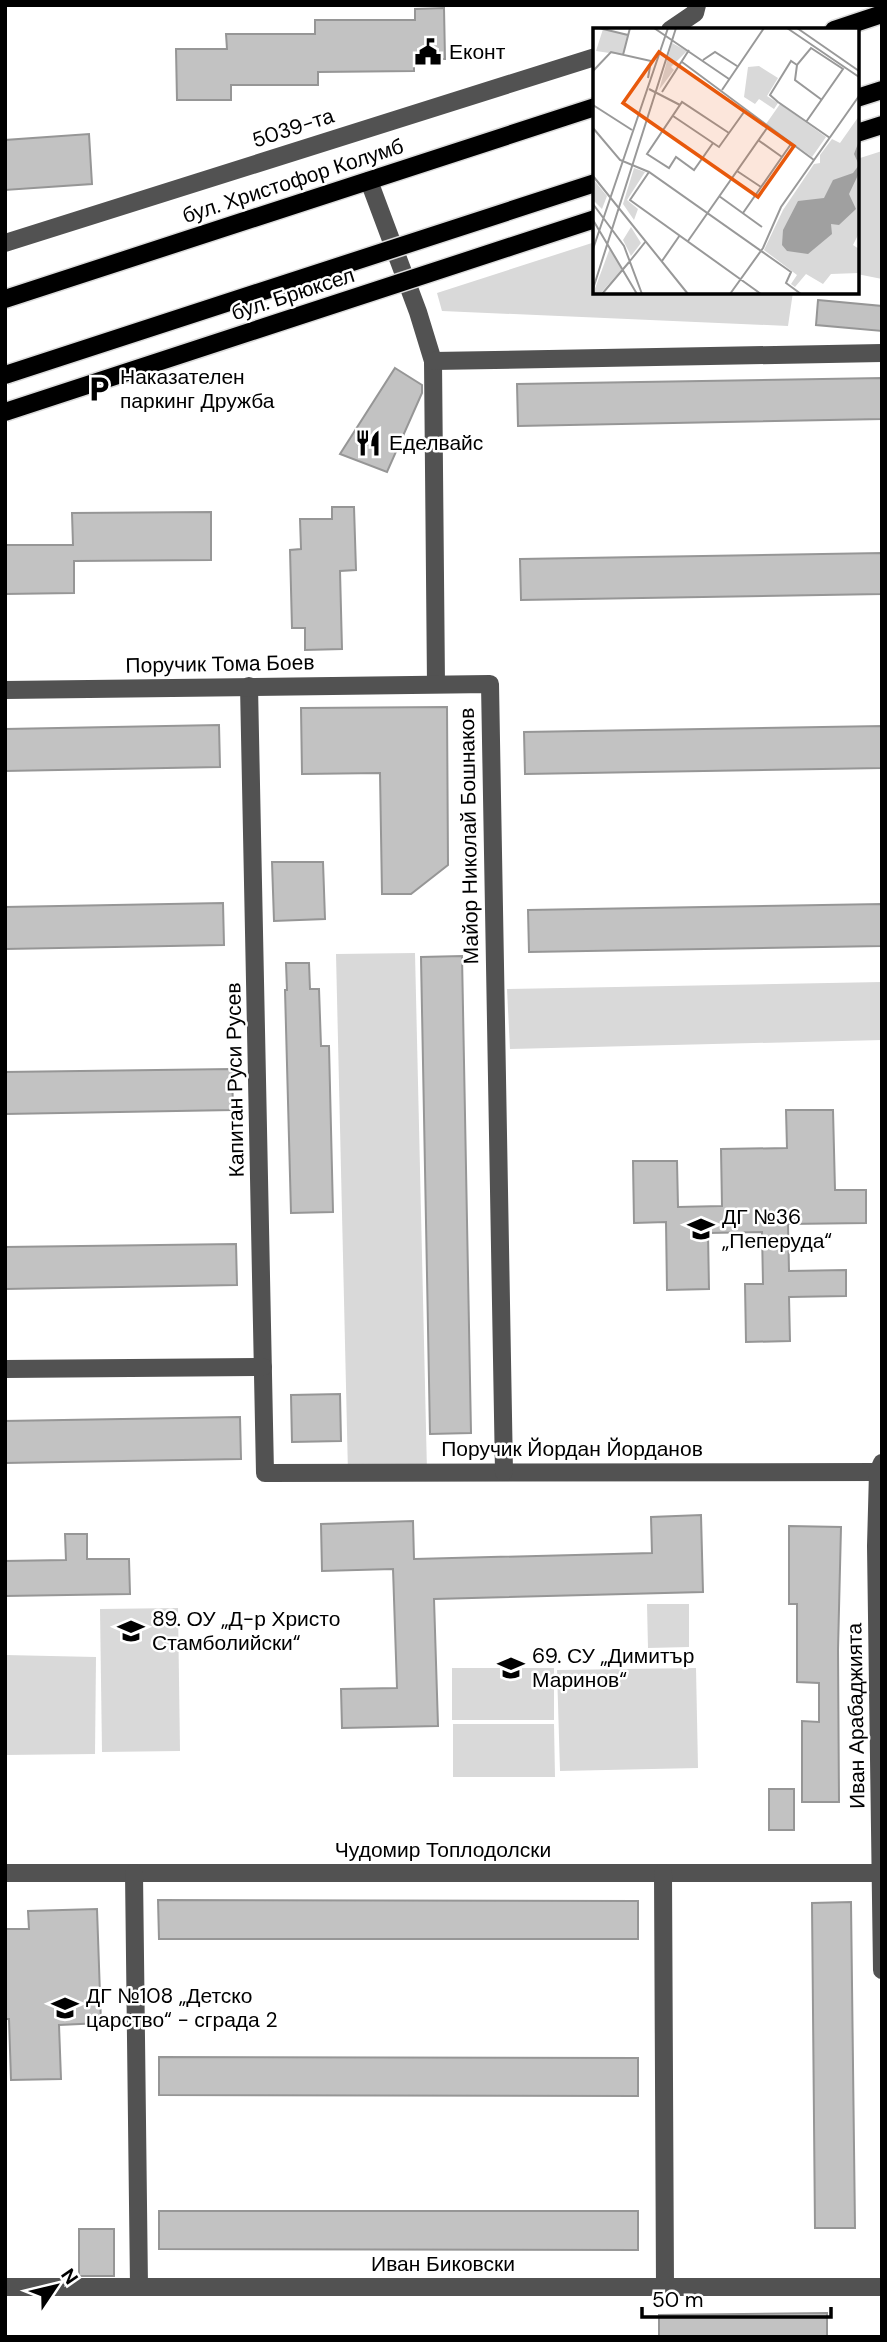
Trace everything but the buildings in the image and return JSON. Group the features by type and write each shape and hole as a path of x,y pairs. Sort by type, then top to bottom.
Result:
{"main road":[{"path":"840,28 882,14"},
{"path":"859,97 882,90"},
{"name":"бул. Христофор Колумб","path":"5,299 593,108"},
{"path":"859,133 882,125"},
{"name":"бул. Брюксел","path":"5,375 593,184"},
{"name":"бул. Брюксел","path":"5,412 593,220"}],"street":[{"path":"673,28 695,13 698,5"},
{"name":"5039-та","path":"5,243 593,58"},
{"name":"Майор Николай Бошнаков","path":"369,181 418,312 433,362 436,684 490,684 504,1472"},
{"path":"433,362 882,353"},
{"name":"Поручик Тома Боев","path":"5,690 436,684"},
{"name":"Капитан Руси Русев","path":"249,686 265,1473"},
{"path":"5,1368 263,1367"},
{"name":"Поручик Йордан Йорданов","path":"265,1473 880,1467"},
{"name":"Иван Арабаджията","path":"880,1467 876,1546 882,1970"},
{"name":"Чудомир Топлодолски","path":"5,1872 880,1873"},
{"path":"134,1873 139,2287"},
{"path":"663,1873 665,2286"},
{"name":"Иван Биковски","path":"5,2287 882,2287"}],"shaded area":[{"path":"882,151 882,279 859,274 859,158"},
{"path":"593,243 593,294 793,294 788,326 442,311 437,293"},
{"path":"415,953 427,1472 348,1473 336,954"},
{"path":"882,982 882,1040 510,1049 507,989"},
{"path":"647,1604 689,1604 689,1647 648,1648"},
{"path":"178,1608 180,1751 102,1752 100,1609"},
{"path":"5,1655 96,1657 95,1754 5,1755"},
{"path":"452,1668 554,1668 554,1720 452,1720"},
{"path":"696,1668 698,1768 560,1771 557,1670"},
{"path":"453,1724 554,1724 555,1777 453,1777"}],"place":[{"name":"Еконт","path":"428,52"},
{"name":"Наказателен паркинг Дружба","path":"99,389"},
{"name":"Еделвайс","path":"368,443"},
{"name":"ДГ №36 „Пеперуда“","path":"701,1229"},
{"name":"89. ОУ „Д-р Христо Стамболийски“","path":"131,1631"},
{"name":"69. СУ „Димитър Маринов“","path":"511,1668"},
{"name":"ДГ №108 „Детско царство“ - сграда 2","path":"65,2008"}]}
